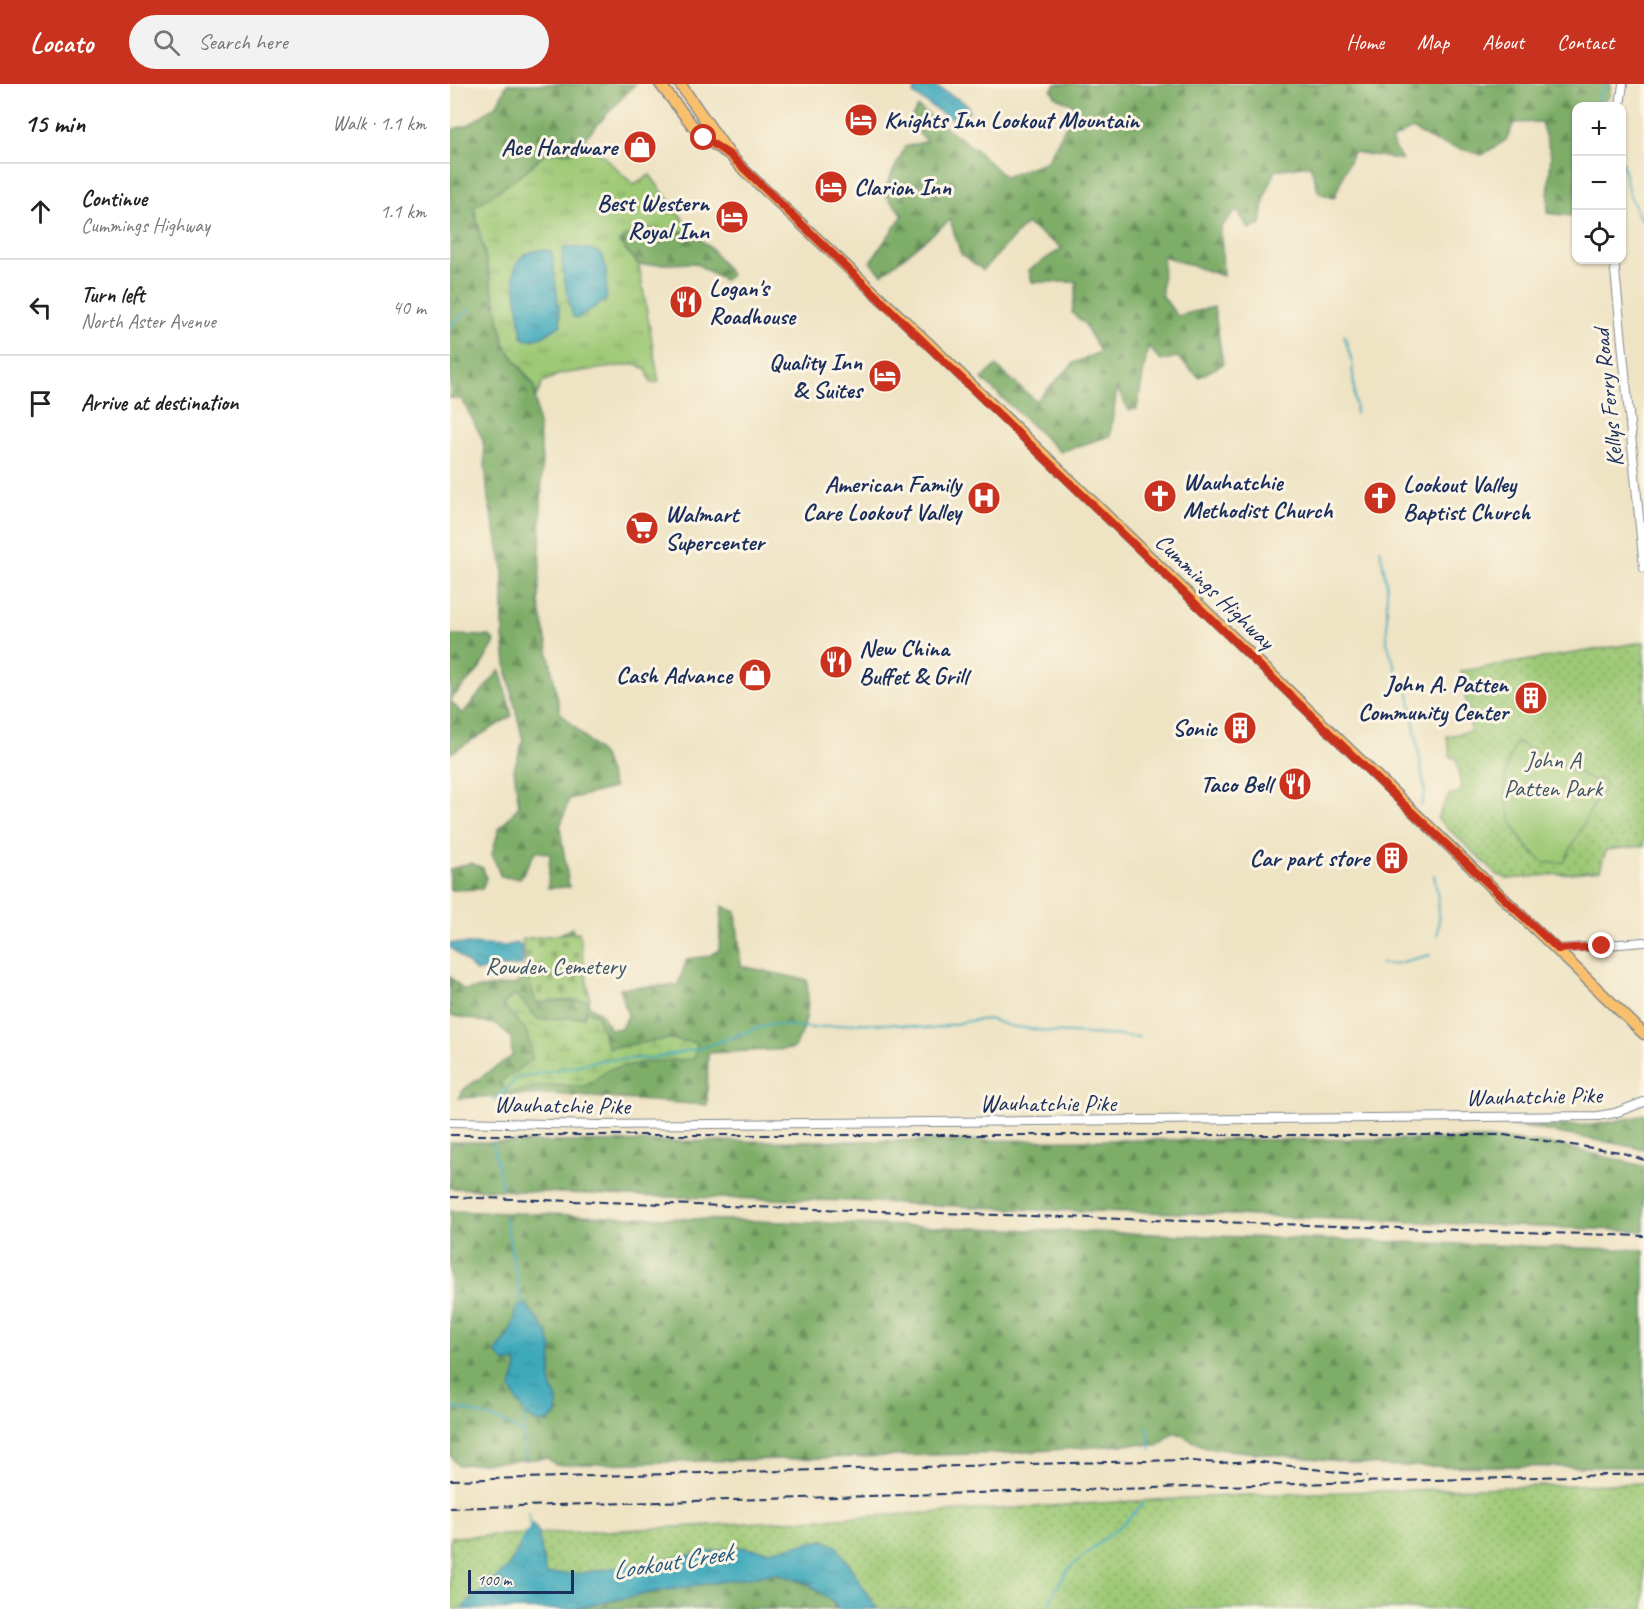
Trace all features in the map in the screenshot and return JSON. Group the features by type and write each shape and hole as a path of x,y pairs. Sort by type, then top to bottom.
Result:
{"main road":[{"name":"Cummings Highway","path":"660,84 700,135 730,155 1644,1034"},
{"name":"Cummings Highway","path":"680,84 730,155"}],"street":[{"path":"1621,102 1623,84"},
{"name":"Kellys Ferry Road","path":"1614,264 1644,568"},
{"path":"1558,949 1644,942"},
{"name":"Wauhatchie Pike","path":"450,1122 598,1125 1598,1116 1615,1113 1644,1102"}],"green space":[{"path":"507,84 635,84 572,152 547,152 521,175 474,207 505,346 534,386 542,459 539,603 560,712 603,756 614,788 569,799 560,827 569,887 548,888 550,854 536,851 520,878 501,877 492,854 499,829 519,806 514,769 523,741 507,672 503,637 503,566 488,499 483,440 462,399 450,398 450,130 468,125 497,105"},
{"path":"1056,84 1611,84 1609,97 1603,102 1572,102 1571,216 1547,213 1551,155 1541,122 1514,123 1506,140 1482,155 1434,141 1412,129 1391,140 1402,160 1353,152 1334,198 1319,193 1310,165 1276,170 1265,196 1261,225 1249,229 1237,210 1221,227 1223,276 1163,256 1162,295 1177,316 1214,307 1223,364 1199,377 1177,357 1161,361 1148,346 1137,409 1129,410 1117,389 1110,436 1060,452 982,379 996,366 1036,401 1074,363 1100,352 1084,323 1072,313 1077,282 1032,282 1029,270 1062,248 1026,224 983,270 961,254 950,220 882,274 870,262 903,215 883,192 905,147 927,141 908,123 918,107 975,149 1005,177 1047,161 1073,113 1074,105 1056,97 1051,90"},
{"path":"584,138 634,185 650,175 690,232 636,230 619,242 639,265 659,382 651,383 646,369 636,364 560,374 543,382 536,397 534,385 505,346 474,207 521,175 547,152 572,151","holes":["575,248 597,252 602,256 606,272 606,300 580,317 573,317 563,262","548,250 552,254 561,325 533,340 523,254"]},
{"path":"635,230 690,232 711,248 731,275 724,280 695,263 639,265 619,242"},
{"path":"450,635 490,636 495,642 478,671 450,700"},
{"name":"John A Patten Park","path":"1644,642 1644,846 1606,850 1600,870 1509,879 1498,875 1437,818 1449,795 1462,791 1456,758 1451,758 1447,736 1471,731 1461,671"},
{"path":"500,670 512,716 451,753 450,700 462,714"},
{"path":"1517,742 1592,780 1603,780 1606,788 1598,796 1564,862 1545,863 1532,852 1513,823 1505,791 1506,774"},
{"path":"471,863 483,868 486,878 482,889 450,890 450,869"},
{"path":"722,906 736,912 741,966 807,980 808,999 805,1025 793,1049 708,1053 707,1105 550,1094 459,1098 464,1089 512,1056 511,1038 498,1025 450,1016 450,977 464,990 517,984 533,947 572,928 589,1006 602,1014 610,1030 621,1028 628,1016 620,988 678,985 687,959 709,956 719,950","holes":["515,995 539,1020 584,1017 586,1010 604,1035 608,1048 669,1039 697,1043 645,1062 609,1069 585,1086 550,1085 509,1092 499,1083 533,1059 526,1030 502,1004"]},
{"name":"Rowden Cemetery","path":"579,932 590,1000 536,1002 527,975 522,939"},
{"path":"516,995 539,1020 584,1017 587,1010 597,1016 608,1048 669,1039 697,1043 694,1059 645,1062 610,1069 585,1086 550,1085 509,1092 499,1083 533,1059 526,1030 502,1004"},
{"path":"1644,1114 1644,1149 1536,1129 1504,1126 1592,1125"},
{"path":"1509,1139 1561,1146 1644,1166 1644,1231 450,1188 450,1142"},
{"path":"450,1211 1644,1250 1644,1467 1390,1466 1207,1448 1175,1432 1158,1446 1136,1444 1009,1453 556,1465 547,1458 457,1465 450,1454","holes":["526,1304 548,1334 552,1350 550,1383 557,1400 557,1414 549,1423 535,1421 518,1403 511,1388 517,1368 516,1362 495,1352"]},
{"path":"1644,1483 1644,1609 838,1609 834,1603 808,1583 776,1573 659,1591 572,1609 450,1609 450,1537 606,1531 1243,1495"},
{"path":"776,1573 818,1590 838,1609 572,1609 659,1591"}],"water":[{"path":"918,84 933,85 967,104 969,111 966,115 949,118 913,94"},
{"path":"564,248 595,251 602,256 605,265 606,300 577,318 573,317 565,282 562,263"},
{"path":"540,250 549,250 552,254 561,325 542,337 527,340 522,337 514,275 521,257"},
{"path":"450,943 505,946 516,943 521,946 523,961 521,966 492,968 477,972 450,947"},
{"path":"526,1304 548,1334 552,1350 550,1383 557,1400 557,1414 542,1422 529,1417 511,1388 517,1368 516,1362 504,1362 495,1352 505,1341 515,1320 515,1311"},
{"name":"Lookout Creek","path":"533,1524 538,1531 546,1574 581,1573 739,1547 768,1551 823,1540 837,1546 877,1609 838,1609 834,1603 808,1583 776,1573 659,1591 572,1609 461,1609 508,1567"}],"waterway":[{"path":"1599,102 1599,96 1606,84"},
{"path":"1626,180 1640,219 1644,219"},
{"path":"450,326 469,310"},
{"path":"1344,335 1352,362 1356,414"},
{"path":"1380,549 1387,586 1387,642 1396,670"},
{"path":"1398,683 1407,682 1425,791 1421,806"},
{"path":"1434,875 1439,921 1437,936"},
{"path":"1381,964 1394,964 1430,955"},
{"path":"494,1101 518,1078 602,1060 653,1058 701,1048 770,1024 813,1028 860,1023 932,1029 989,1019 1009,1026 1053,1032 1140,1037"},
{"path":"493,1142 502,1188"},
{"path":"505,1217 522,1306"},
{"path":"450,1407 498,1420 524,1435"},
{"path":"525,1410 525,1460"},
{"path":"1147,1426 1151,1449"},
{"path":"1052,1609 1050,1599 1069,1568 1125,1522 1143,1504"},
{"path":"521,1548 520,1544 530,1528 529,1513"}],"railway":[{"path":"450,1135 1504,1135 1620,1152 1644,1160"},
{"path":"450,1197 1644,1236"},
{"path":"450,1480 1180,1460 1218,1463 1253,1461 1367,1476"},
{"path":"450,1508 1644,1474"}],"place":[{"name":"Knights Inn Lookout Mountain","path":"861,120"},
{"name":"Ace Hardware","path":"640,147"},
{"name":"Clarion Inn","path":"831,187"},
{"name":"Best Western Royal Inn","path":"732,217"},
{"name":"Logan's Roadhouse","path":"686,302"},
{"name":"Quality Inn & Suites","path":"885,376"},
{"name":"Wauhatchie Methodist Church","path":"1160,496"},
{"name":"American Family Care Lookout Valley","path":"984,498"},
{"name":"Lookout Valley Baptist Church","path":"1380,498"},
{"name":"Walmart Supercenter","path":"642,528"},
{"name":"New China Buffet & Grill","path":"836,662"},
{"name":"Cash Advance","path":"755,675"},
{"name":"John A. Patten Community Center","path":"1531,698"},
{"name":"Sonic","path":"1240,728"},
{"name":"Taco Bell","path":"1295,784"},
{"name":"Car part store","path":"1392,858"}],"route":[{"path":"704,138 730,155 830,253 929,344 1400,801 1558,949 1602,946"}]}
